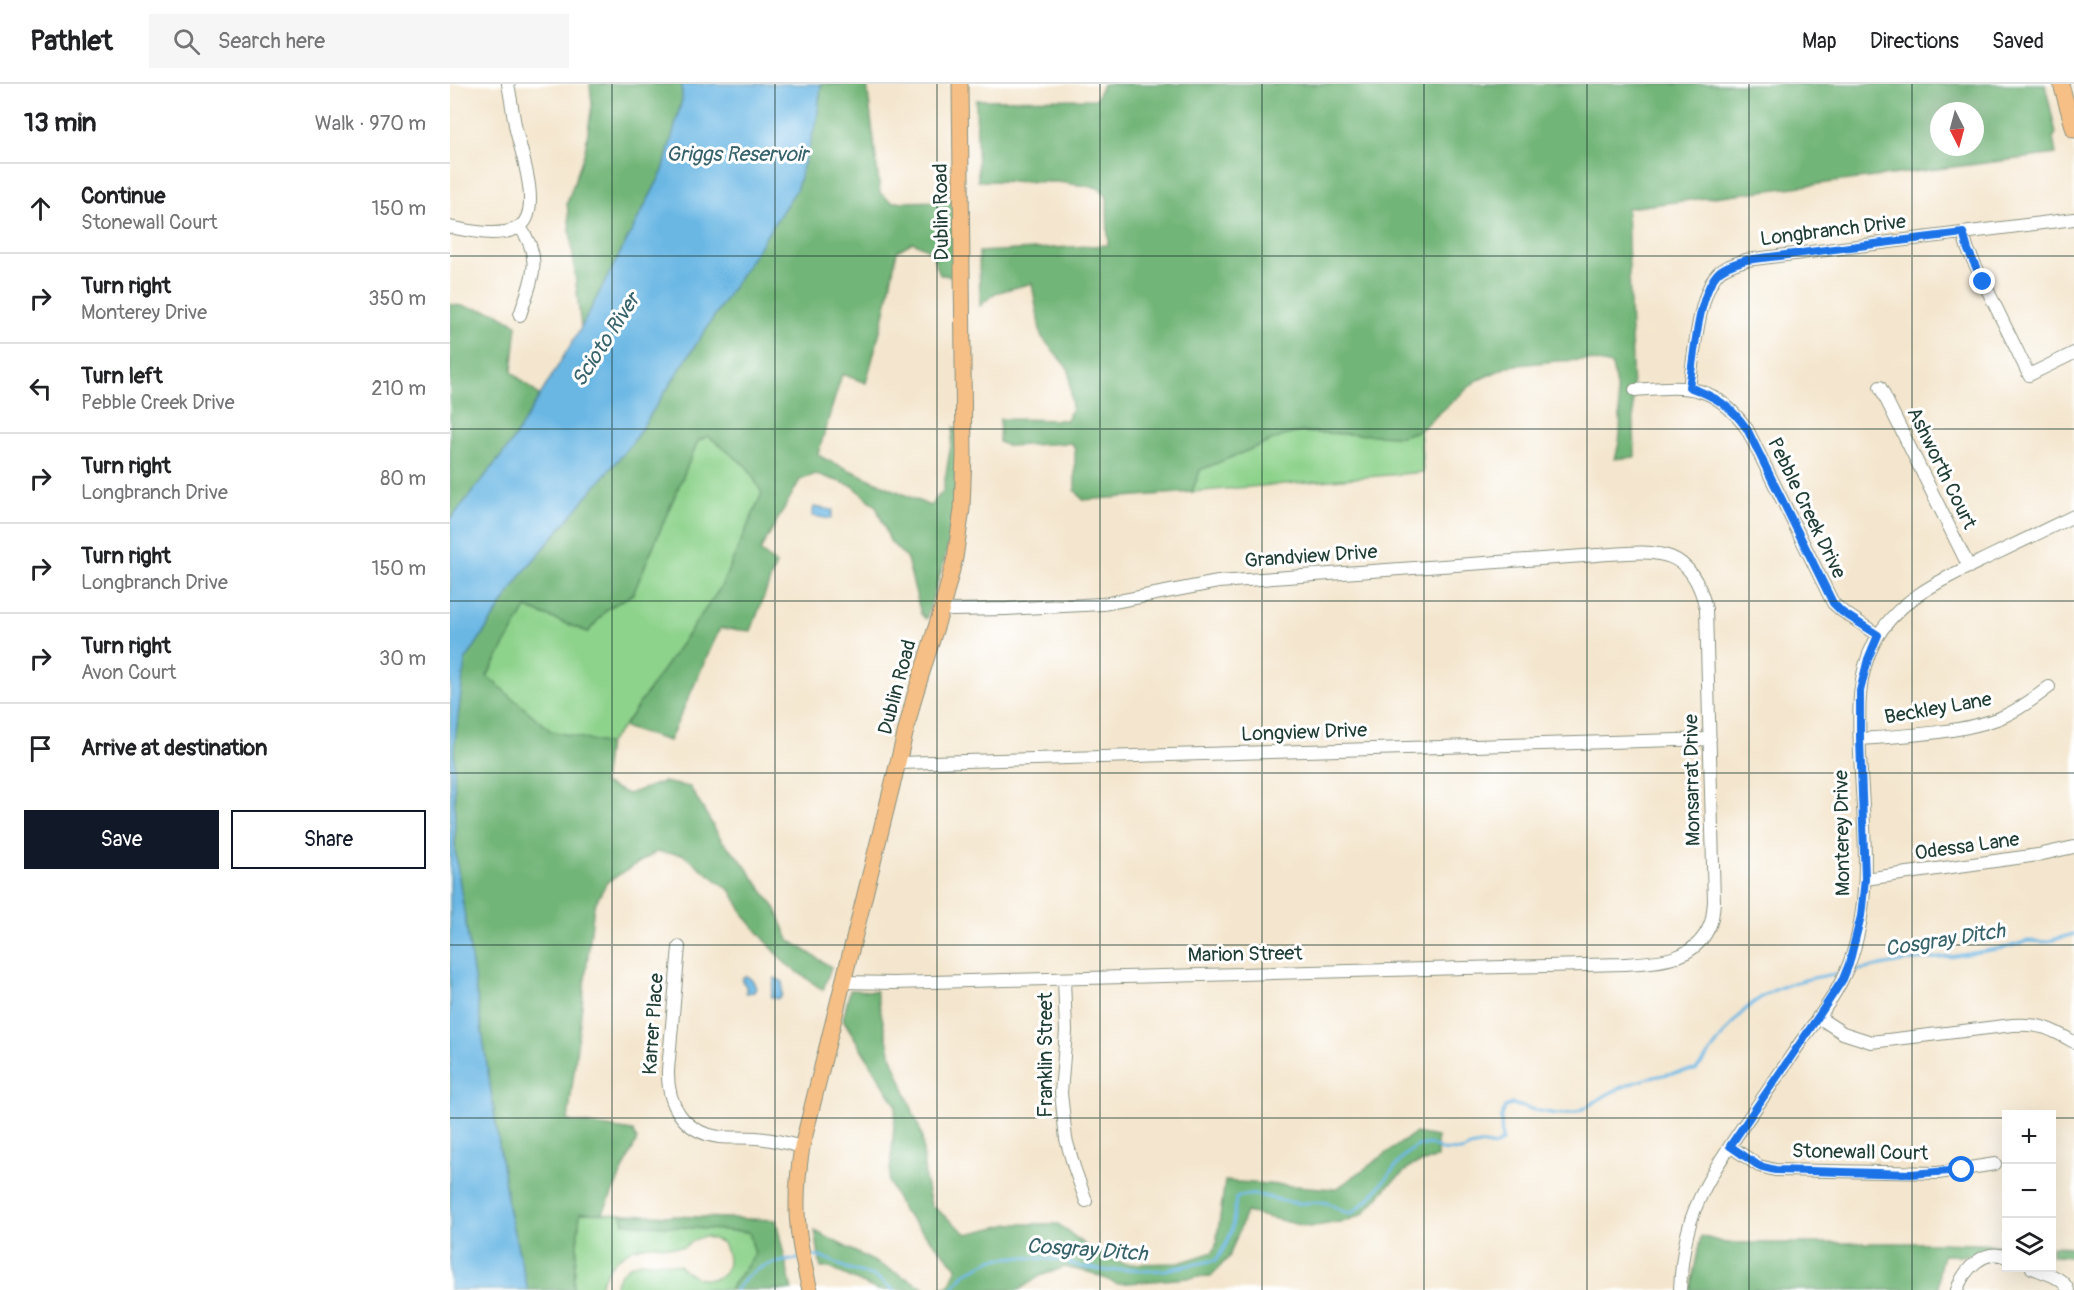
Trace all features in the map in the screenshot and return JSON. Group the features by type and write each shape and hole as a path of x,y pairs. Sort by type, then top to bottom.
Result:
{"main road":[{"name":"Dublin Road","path":"810,1290 799,1241 796,1200 802,1147 914,698 955,558 962,508 964,454 960,84"},
{"path":"2061,84 2073,123"}],"street":[{"path":"450,227 482,233 510,230 520,226 529,213 530,197 508,84"},
{"name":"Longbranch Drive","path":"1689,387 1704,298 1712,280 1727,266 1746,260 2074,219"},
{"path":"519,315 533,273 534,263 532,246 520,226"},
{"path":"1963,233 1978,271 2029,375 2074,353"},
{"name":"Pebble Creek Drive","path":"1635,390 1689,387 1716,398 1735,412 1747,429 1833,603 1842,612 1878,635"},
{"name":"Ashworth Court","path":"1880,387 1969,567"},
{"name":"Monterey Drive","path":"1680,1290 1685,1243 1691,1220 1707,1182 1843,979 1849,964 1861,916 1865,879 1860,691 1868,659 1878,635 1899,610 1936,584 2074,516"},
{"name":"Grandview Drive","path":"942,608 952,610 1006,609 1103,603 1218,582 1631,552 1658,553 1683,564"},
{"name":"Monsarrat Drive","path":"1648,962 1682,956 1699,943 1710,924 1714,902 1706,609 1702,588 1683,564"},
{"name":"Beckley Lane","path":"1860,739 1984,723 2019,708 2049,687"},
{"name":"Longview Drive","path":"899,763 1710,739"},
{"name":"Odessa Lane","path":"1865,879 2038,855 2074,847"},
{"name":"Karrer Place","path":"679,947 667,1082 672,1103 691,1127 703,1133 718,1137 777,1141 802,1147"},
{"name":"Marion Street","path":"843,982 1064,979 1648,962"},
{"name":"Franklin Street","path":"1064,979 1066,1031 1061,1094 1065,1128 1074,1167 1086,1201"},
{"path":"1818,1017 1843,1033 1871,1042 2036,1024 2074,1042"},
{"name":"Stonewall Court","path":"1730,1146 1759,1166 1775,1170 1938,1173 1995,1164"},
{"path":"1957,1290 1967,1269 1988,1256 2002,1255"},
{"path":"2042,1272 2058,1278 2067,1285 2068,1290"}],"green space":[{"path":"590,84 682,84 682,100 663,171 581,328 567,203 585,151 592,105"},
{"path":"821,84 867,84 880,193 892,202 955,201 956,276 940,275 931,251 913,242 897,251 885,312 866,383 842,374 818,454 930,506 943,491 954,427 957,431 955,498 947,552 926,619 921,614 907,559 890,541 876,506 853,486 816,474 800,480 760,551 776,564 751,631 720,628 669,741 623,727 721,587 762,493 747,467 708,436 698,441 633,594 607,609 588,632 526,608 487,676 551,731 608,744 603,783 628,794 663,782 690,787 722,841 740,859 776,909 789,940 831,967 823,990 785,963 746,918 731,891 682,854 656,852 607,882 594,906 568,1121 633,1131 637,1140 603,1213 580,1213 573,1290 528,1290 509,1212 455,851 454,748 465,661 522,574 632,443 796,190 817,120"},
{"path":"1103,84 2045,84 2056,133 2053,138 2056,154 1627,208 1635,457 1614,459 1618,448 1620,424 1612,365 1589,360 1556,361 1509,366 1476,381 1420,430 1401,436 1300,432 1283,436 1200,470 1192,492 1083,500 1075,490 1075,448 1071,443 1007,446 999,442 1000,419 1067,420 1072,408 1069,370 1041,336 1032,283 995,293 980,306 979,252 1108,245 1107,197 1100,188 1058,182 978,181 976,100 1096,99"},
{"path":"450,304 495,312 517,325 512,372 540,396 510,445 450,520"},
{"path":"1420,430 1423,472 1192,492 1200,470 1283,436 1300,432 1401,436"},
{"path":"708,435 747,467 762,493 721,587 623,727 608,744 551,731 487,677 526,608 588,632 607,609 633,594 698,441"},
{"path":"850,990 876,991 890,1052 922,1135 925,1179 931,1205 967,1234 1010,1224 1058,1224 1092,1250 1125,1264 1179,1263 1213,1252 1225,1181 1336,1189 1415,1133 1437,1137 1437,1158 1411,1166 1389,1185 1363,1214 1346,1221 1309,1227 1246,1212 1229,1257 1211,1276 1117,1284 1092,1273 1065,1267 1040,1276 1019,1290 935,1290 949,1286 957,1267 903,1211 889,1182 896,1105 843,1019"},
{"path":"580,1213 622,1214 624,1223 749,1232 755,1254 729,1290 614,1290 624,1271 639,1262 679,1265 698,1278 716,1278 723,1274 727,1266 727,1256 723,1243 703,1237 684,1247 655,1245 635,1248 612,1264 599,1290 573,1290"},
{"path":"622,1214 776,1220 792,1290 729,1290 755,1254 749,1232 624,1223"},
{"path":"815,1231 929,1290 877,1290 830,1268 821,1268"},
{"path":"1701,1236 1725,1243 2002,1245 2002,1256 1943,1255 1939,1271 1939,1290 1690,1290"},
{"path":"2056,1246 2074,1247 2074,1257 2056,1256"}],"water":[{"name":"Griggs Reservoir","path":"682,84 821,84 817,120 796,190 632,443 522,574 465,661 454,748 455,851 509,1212 528,1290 450,1290 450,520 510,445 581,328 663,171 682,100"},
{"path":"814,507 833,510 831,519 812,516"},
{"path":"747,976 753,981 756,988 754,992 746,993 746,986 742,981 743,977"},
{"path":"775,978 783,982 782,995 777,999 771,997"}],"waterway":[{"name":"Cosgray Ditch","path":"1849,972 1907,961 1950,957 2008,947 2028,941 2045,942 2074,934"},
{"name":"Cosgray Ditch","path":"952,1290 965,1273 994,1259 1016,1257 1061,1260 1082,1267 1109,1271 1165,1270 1216,1260 1231,1230 1236,1198 1244,1196 1259,1195 1297,1203 1327,1203 1342,1211 1352,1213 1371,1197 1404,1156 1417,1146 1430,1144 1441,1150 1462,1151 1484,1144 1495,1146 1502,1141 1501,1118 1505,1107 1512,1104 1549,1113 1570,1113 1642,1080 1696,1070 1740,1015 1762,997 1787,985 1842,973"},
{"name":"Cosgray Ditch","path":"808,1258 814,1256 828,1259 846,1268 876,1277 894,1290"},
{"name":"Cosgray Ditch","path":"736,1290 756,1270 771,1264 798,1259"}],"route":[{"path":"1962,1170 1911,1174 1775,1170 1759,1166 1730,1146 1843,979 1849,964 1861,916 1865,879 1859,722 1860,691 1868,659 1878,635 1842,612 1833,603 1747,429 1735,412 1716,398 1689,387 1704,298 1712,280 1727,266 1746,260 1963,233 1983,282"}],"water label":[{"name":"Scioto River","path":"606,340"}]}
